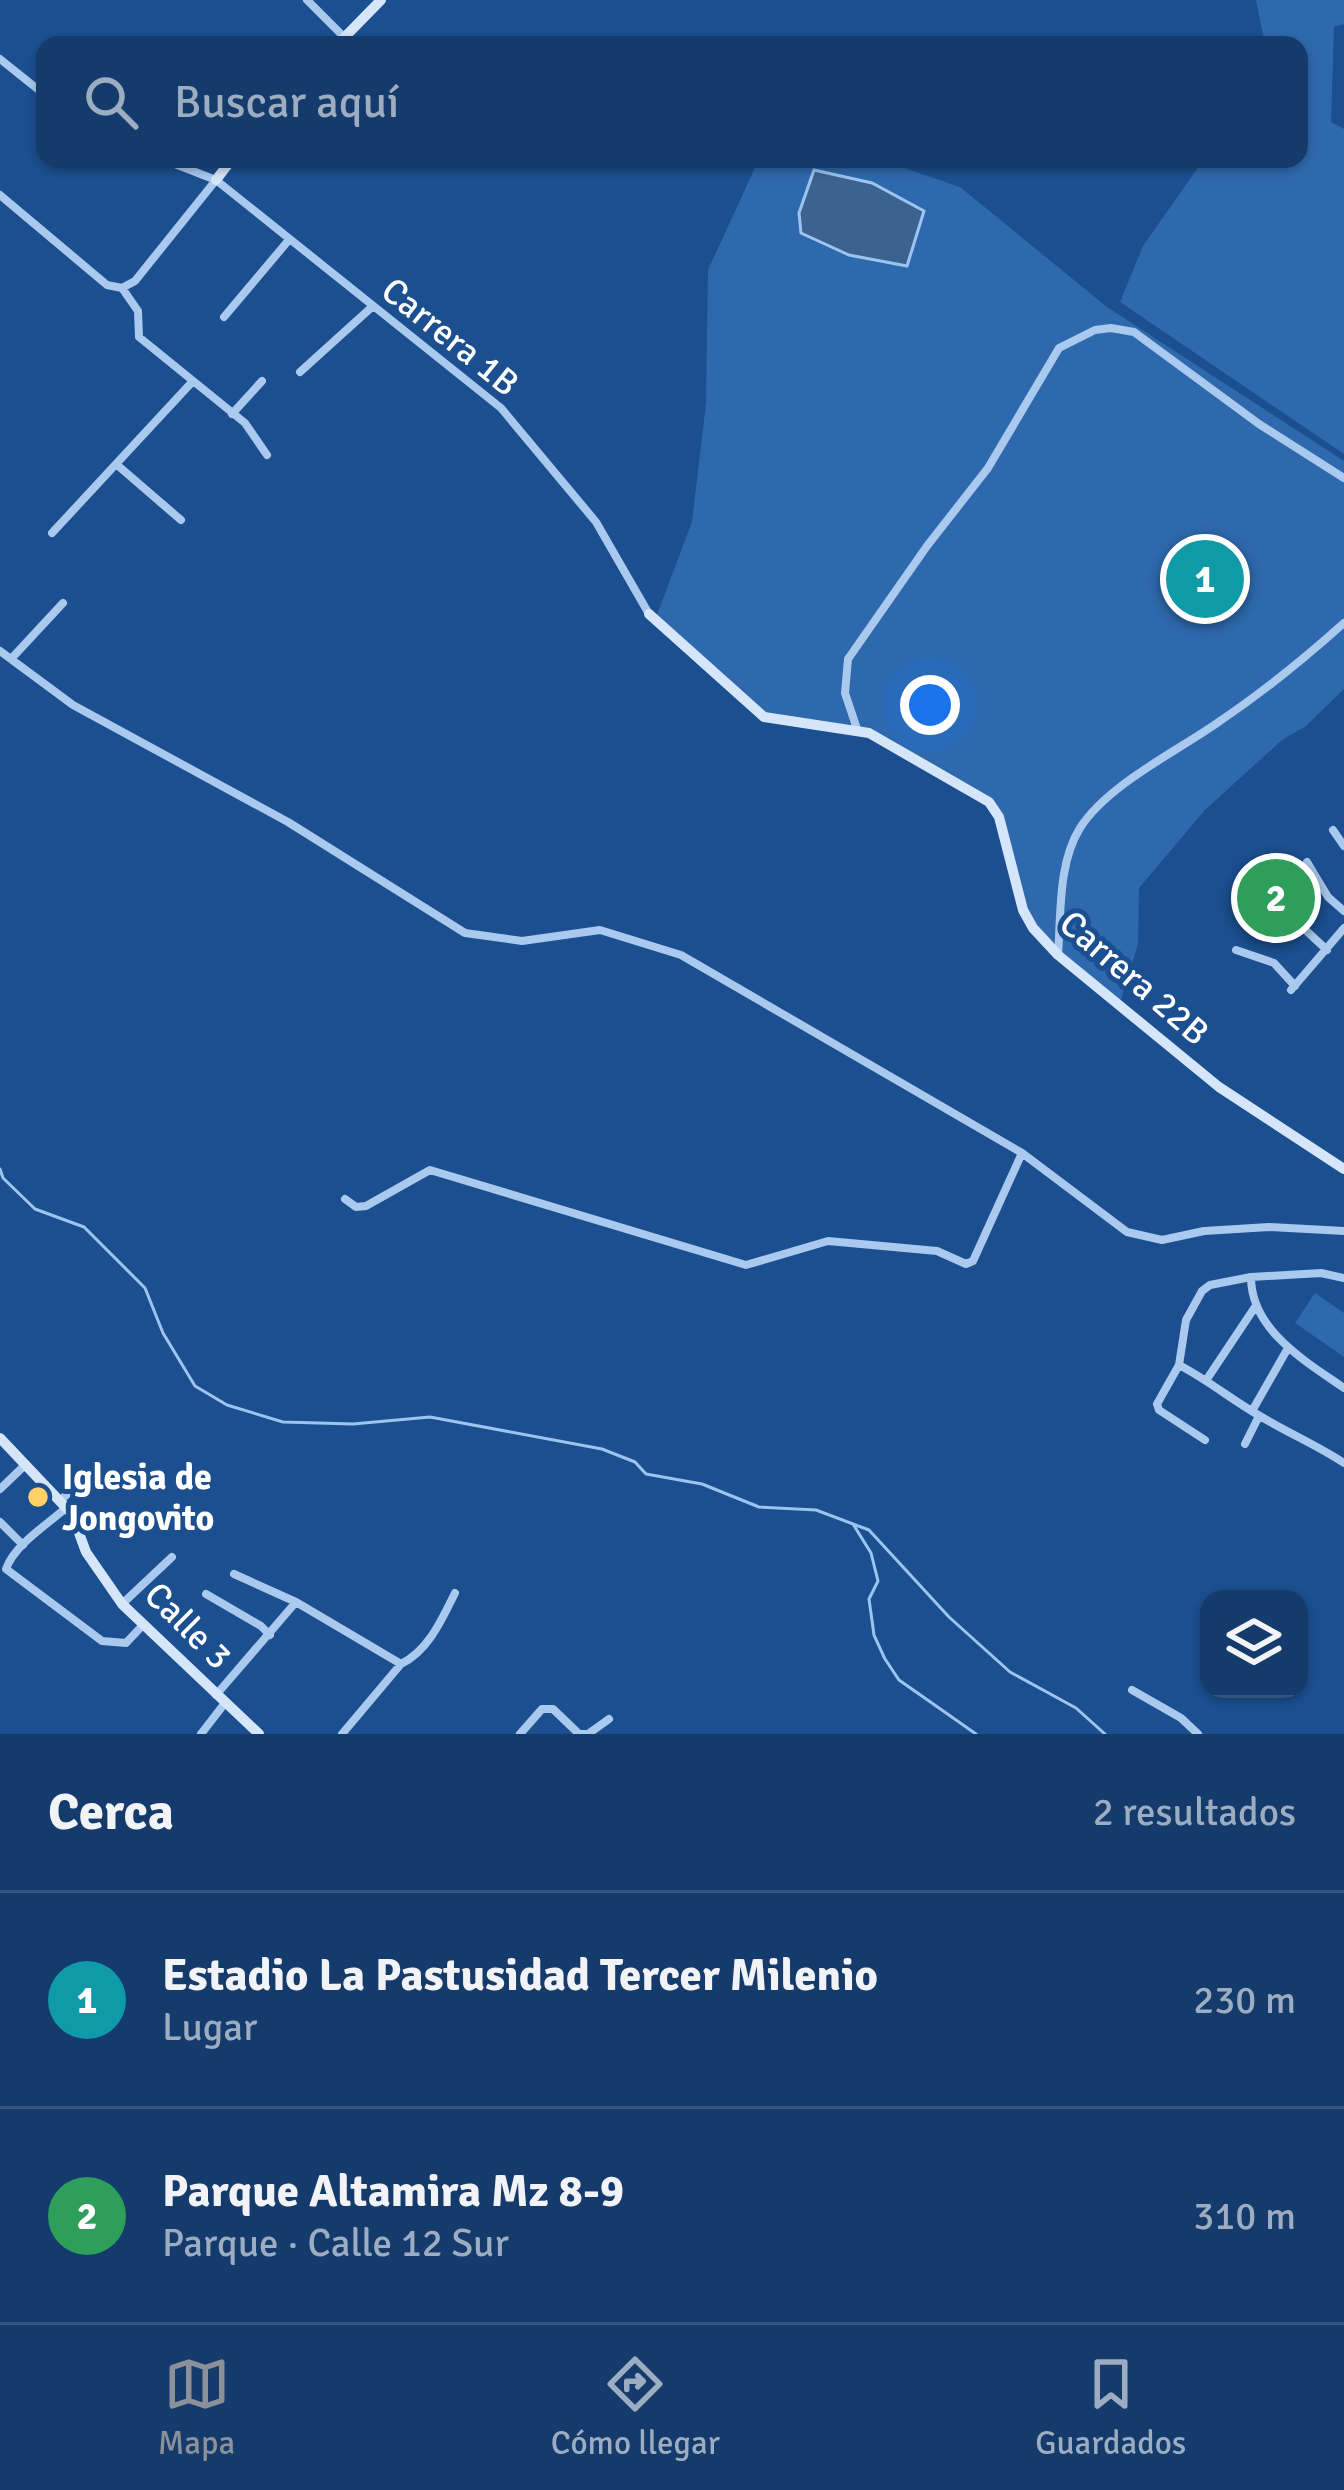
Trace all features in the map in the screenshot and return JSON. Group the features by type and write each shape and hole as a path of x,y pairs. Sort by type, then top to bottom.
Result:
{"street":[{"path":"307,0 336,36"},
{"path":"347,36 381,0"},
{"path":"0,59 36,87"},
{"name":"Carrera 1B","path":"185,168 216,180 462,374 533,443 596,521 649,614"},
{"path":"0,195 107,285 122,288 134,281 225,168"},
{"path":"224,317 288,241"},
{"path":"122,288 138,311 139,337 245,423 267,455"},
{"path":"300,372 373,306"},
{"path":"856,729 845,693 848,659 988,469 1058,348 1076,337 1111,328 1142,336 1259,424 1344,478"},
{"path":"52,533 193,381"},
{"path":"232,414 262,381"},
{"path":"116,464 181,520"},
{"path":"11,659 63,603"},
{"name":"Carrera 22B","path":"649,614 764,717 856,729 989,802 999,817 1023,910 1058,955 1219,1087 1344,1168"},
{"path":"1058,955 1066,869 1082,824 1122,786 1223,719 1344,623"},
{"path":"0,651 73,705 288,822 465,933 522,941 600,929 681,955 1022,1153 1127,1232 1162,1240 1204,1231 1269,1227 1344,1231"},
{"path":"1334,830 1344,846"},
{"path":"1306,862 1328,897 1344,910"},
{"path":"1278,888 1299,924 1327,950"},
{"path":"1269,910 1299,924"},
{"path":"1236,950 1274,963 1293,988 1344,928"},
{"path":"345,1199 356,1207 366,1206 430,1170 746,1265 828,1240 937,1251 966,1264 974,1261 1022,1153"},
{"path":"1204,1440 1157,1407 1179,1365 1186,1320 1202,1291 1251,1277 1321,1274 1344,1278"},
{"path":"1251,1277 1255,1307 1288,1348 1344,1388"},
{"path":"1207,1379 1255,1307"},
{"path":"1244,1444 1288,1348"},
{"path":"1179,1365 1343,1461"},
{"name":"Calle 3","path":"0,1438 67,1507 86,1552 122,1604 259,1734"},
{"path":"0,1489 26,1464"},
{"path":"80,1482 67,1507 23,1545 6,1569 102,1641 126,1643 143,1625"},
{"path":"67,1507 127,1536"},
{"path":"0,1522 23,1545"},
{"path":"122,1604 172,1557"},
{"path":"234,1574 296,1602 401,1664"},
{"path":"342,1734 401,1664 437,1630 455,1592"},
{"path":"206,1594 270,1635"},
{"path":"201,1734 220,1699 296,1602"},
{"path":"1132,1690 1181,1718 1198,1734"},
{"path":"520,1734 542,1709 553,1709 586,1734 609,1719"}],"shaded area":[{"path":"1256,0 1344,0 1344,24 1334,27 1331,122 1344,129 1344,454 1120,302 1143,246 1198,168 1308,168 1308,36 1263,36"},
{"path":"755,168 904,168 960,187 1107,307 1344,461 1344,689 1205,810 1139,888 1138,944 1119,1006 1033,928 989,802 869,733 771,720 655,620 692,522 706,403 708,270"},
{"path":"814,170 872,183 924,211 907,266 849,255 801,233 799,213"},
{"path":"1315,1293 1344,1313 1344,1357 1295,1323"}],"waterway":[{"path":"0,1169 3,1178 35,1209 84,1227 145,1288 163,1333 195,1386 227,1405 283,1422 353,1424 430,1417 602,1449 635,1462 646,1474 702,1484 759,1507 816,1510 869,1530 949,1617 1010,1672 1076,1708 1105,1734"},
{"path":"853,1524 871,1553 878,1581 869,1599 874,1635 885,1659 899,1680 976,1734"}],"place":[{"name":"Estadio La Pastusidad Tercer Milenio","path":"1205,579"},
{"name":"Parque Altamira Mz 8-9","path":"1276,898"},
{"name":"Iglesia de Jongovito","path":"38,1497"}]}
